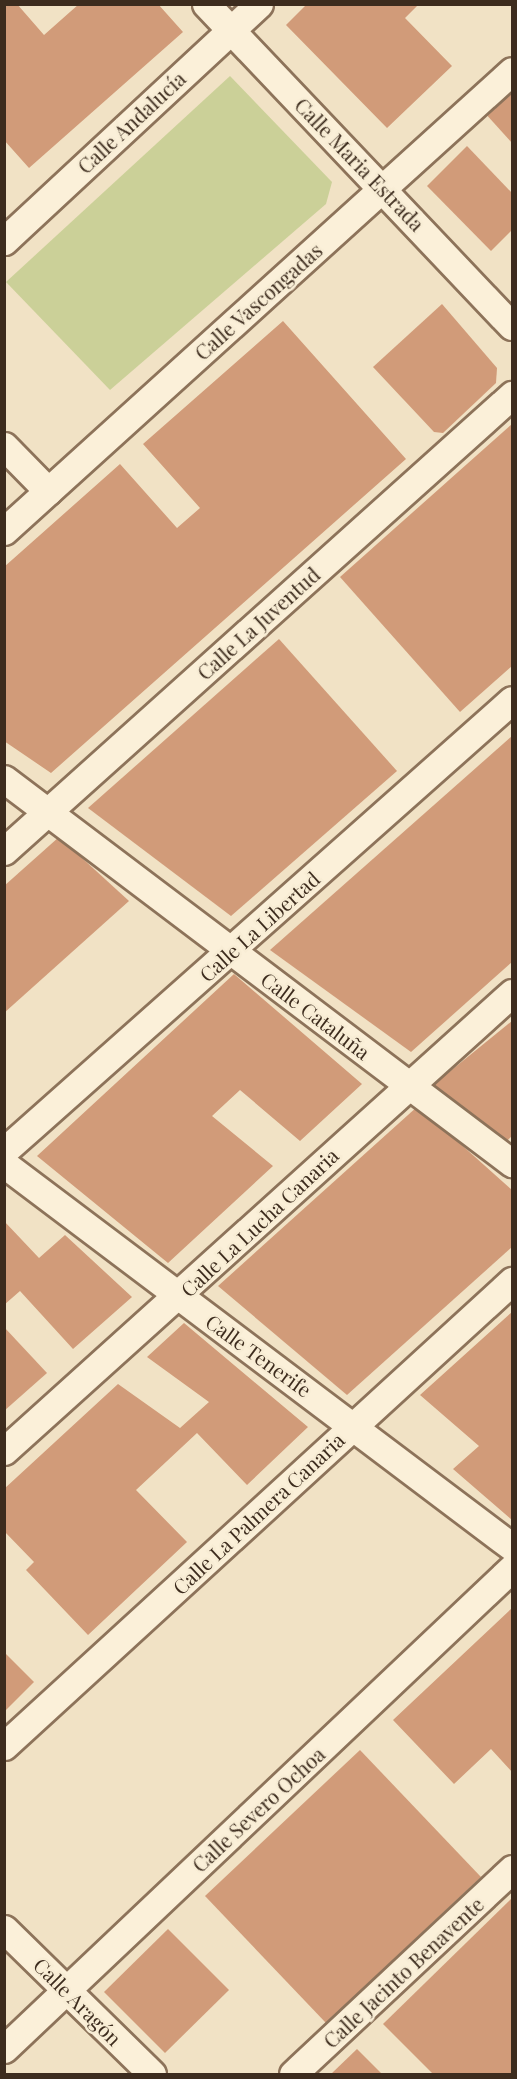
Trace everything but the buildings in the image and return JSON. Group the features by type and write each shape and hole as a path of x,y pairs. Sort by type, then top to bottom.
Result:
{"street":[{"name":"Calle Maria Estrada","path":"206,4 384,186 513,326"},
{"name":"Calle Andalucía","path":"4,241 259,4"},
{"name":"Calle Vascongadas","path":"4,531 513,71"},
{"name":"Calle La Juventud","path":"4,851 513,395"},
{"path":"4,446 48,491"},
{"name":"Calle La Libertad","path":"4,1151 513,700"},
{"name":"Calle Cataluña","path":"4,779 513,1163"},
{"name":"Calle La Lucha Canaria","path":"4,1451 178,1296 409,1084 513,993"},
{"name":"Calle Tenerife","path":"4,1164 178,1296 354,1424 513,1547"},
{"name":"Calle La Palmera Canaria","path":"4,1746 513,1281"},
{"name":"Calle Severo Ochoa","path":"4,2049 513,1568"},
{"name":"Calle Jacinto Benavente","path":"293,2074 513,1869"},
{"name":"Calle Aragón","path":"4,1929 152,2074"}],"green space":[{"path":"230,76 332,182 326,204 110,390 6,282"}]}
